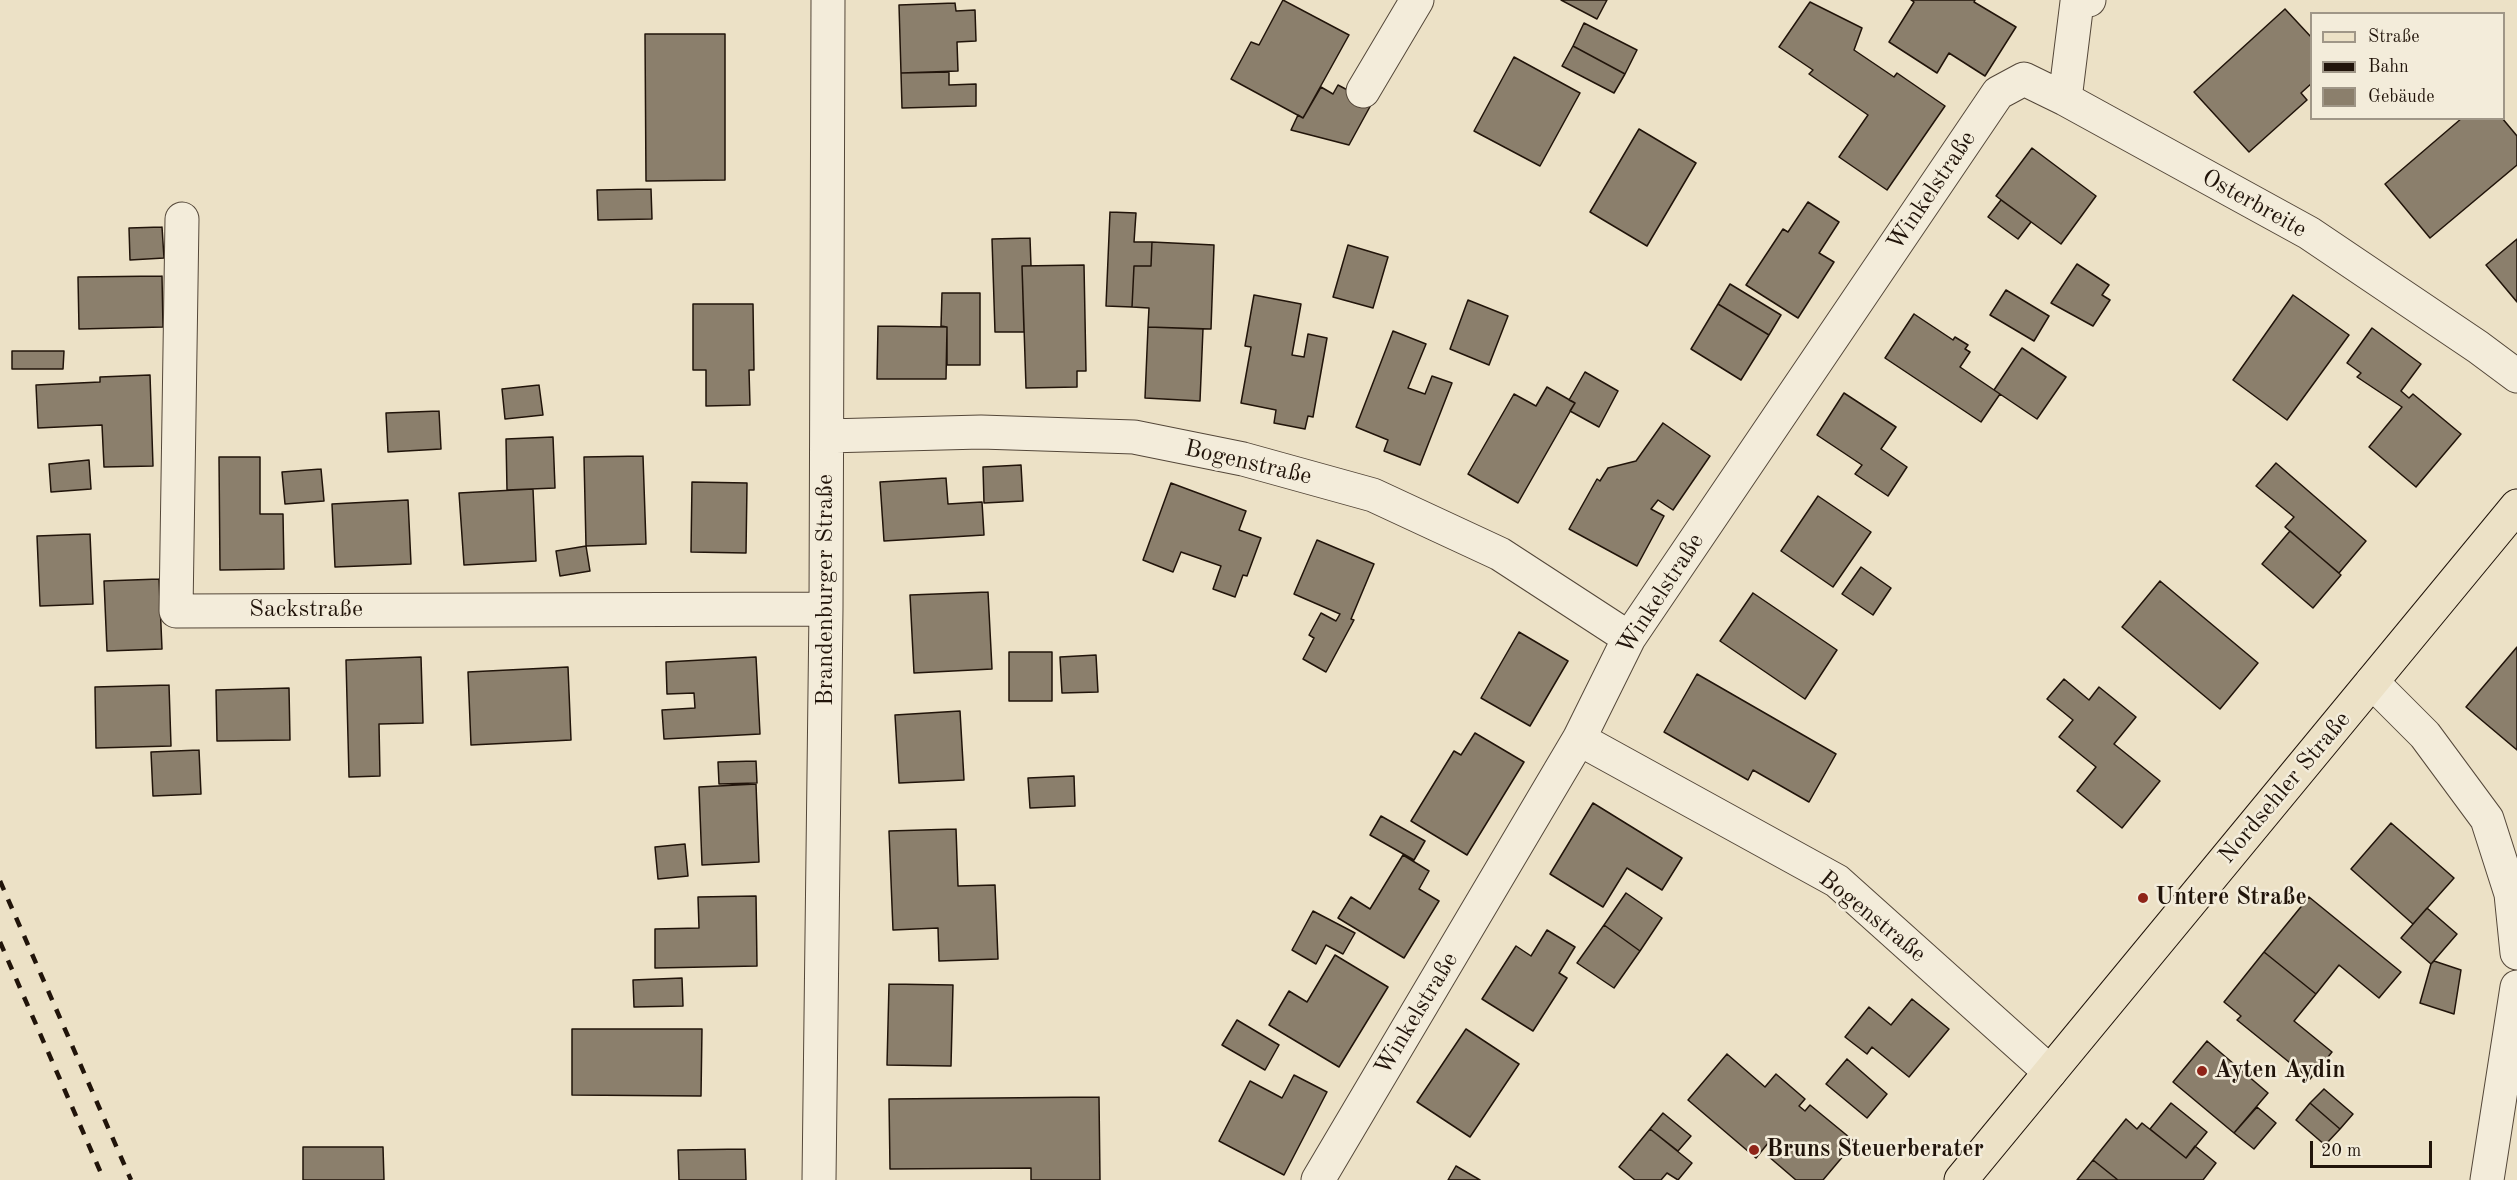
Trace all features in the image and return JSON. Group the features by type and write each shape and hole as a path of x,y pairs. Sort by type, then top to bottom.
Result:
{"main road":[{"name":"Nordsehler Straße","path":"1961,1180 2517,506"}],"street":[{"name":"Brandenburger Straße","path":"819,1180 826,609 828,0"},
{"path":"1363,91 1418,0"},
{"path":"2065,99 2081,1"},
{"name":"Winkelstraße","path":"1318,1180 1579,739 1629,638 1998,93 2024,79 2065,99"},
{"name":"Osterbreite","path":"2065,99 2309,233 2478,347 2517,376"},
{"name":"Sackstraße","path":"182,219 176,611 826,609"},
{"name":"Bogenstraße","path":"827,436 981,432 1134,437 1243,459 1373,495 1500,554 1629,638"},
{"path":"2372,682 2425,735 2487,819 2511,894 2517,953"},
{"name":"Bogenstraße","path":"1579,739 1837,881 2050,1072"},
{"path":"2487,1180 2517,987"}],"building":[{"path":"1283,0 1349,35 1303,118 1231,79 1251,42 1259,45"},
{"path":"1561,0 1607,0 1597,19"},
{"path":"1911,0 1975,0 1974,2 2016,27 1985,76 1949,53 1937,73 1889,42 1914,2"},
{"path":"1810,2 1862,28 1854,50 1894,77 1897,73 1945,106 1887,190 1839,157 1868,115 1809,74 1813,70 1779,47"},
{"path":"955,3 956,11 975,10 976,41 957,42 958,71 901,73 899,5"},
{"path":"2285,9 2310,36 2310,85 2301,93 2307,100 2249,152 2194,92"},
{"path":"1584,23 1637,50 1625,74 1573,46"},
{"path":"645,34 725,34 725,180 646,181"},
{"path":"1573,46 1625,74 1614,93 1562,66"},
{"path":"1514,57 1580,93 1540,166 1474,131"},
{"path":"949,72 949,85 976,84 976,106 902,108 901,73"},
{"path":"1338,85 1372,103 1349,145 1291,130 1298,115 1303,118 1321,87 1333,94"},
{"path":"2460,120 2504,120 2517,136 2517,165 2430,238 2385,184"},
{"path":"1639,129 1696,163 1647,246 1590,212"},
{"path":"2032,148 2096,196 2061,244 1996,196"},
{"path":"651,189 652,219 598,220 597,190"},
{"path":"2001,200 2031,222 2018,239 1988,217"},
{"path":"1808,202 1839,222 1819,253 1834,262 1798,318 1746,285 1783,229 1788,232"},
{"path":"1110,212 1136,213 1134,242 1152,242 1151,266 1134,266 1132,307 1106,306"},
{"path":"162,227 164,258 130,260 129,228"},
{"path":"1030,238 1031,266 1022,266 1024,332 995,332 992,239"},
{"path":"2517,239 2517,302 2486,265"},
{"path":"1152,242 1214,245 1211,329 1148,327 1149,308 1132,307 1134,266 1151,266"},
{"path":"1348,245 1388,257 1373,308 1333,297"},
{"path":"2077,264 2109,285 2102,295 2110,300 2093,326 2051,303"},
{"path":"1084,265 1086,371 1077,371 1077,387 1026,388 1022,266"},
{"path":"162,276 163,327 79,329 78,277"},
{"path":"1730,284 1781,315 1769,335 1718,304"},
{"path":"2006,290 2049,316 2034,341 1990,315"},
{"path":"942,293 980,293 980,365 947,365 947,327 941,326"},
{"path":"1254,295 1301,304 1292,355 1304,357 1308,334 1327,338 1313,417 1308,416 1305,429 1274,423 1276,410 1241,403 1251,347 1245,346"},
{"path":"2293,295 2349,335 2287,420 2233,380"},
{"path":"1468,300 1508,316 1489,365 1450,349"},
{"path":"693,304 753,304 754,370 749,370 750,405 706,406 706,370 693,370"},
{"path":"1718,304 1769,335 1741,380 1691,349"},
{"path":"1914,314 1953,340 1955,337 1968,345 1965,349 1970,352 1960,367 2000,394 1981,422 1885,358"},
{"path":"878,326 947,327 946,379 877,379"},
{"path":"1148,327 1203,329 1200,401 1145,398"},
{"path":"2372,328 2421,364 2401,391 2409,398 2413,394 2461,434 2416,487 2369,447 2402,407 2357,377 2361,373 2347,363"},
{"path":"1393,331 1426,344 1408,388 1425,394 1432,376 1452,383 1420,465 1384,451 1388,440 1356,427"},
{"path":"2022,348 2066,377 2037,419 1994,390"},
{"path":"12,351 64,351 63,369 12,369"},
{"path":"1585,372 1618,391 1599,427 1570,411 1575,403 1569,400"},
{"path":"150,375 153,466 104,467 102,425 38,428 36,385 100,382 100,377"},
{"path":"539,385 543,415 505,419 502,389"},
{"path":"1547,387 1575,403 1518,503 1468,474 1514,394 1536,406"},
{"path":"1844,393 1896,427 1881,449 1907,467 1888,496 1855,474 1862,465 1817,435"},
{"path":"439,411 441,449 388,452 386,413"},
{"path":"1663,423 1710,456 1673,510 1658,500 1651,509 1664,516 1637,566 1569,529 1597,479 1600,481 1608,468 1636,461"},
{"path":"553,437 555,488 507,490 506,439"},
{"path":"643,456 646,544 586,546 584,457"},
{"path":"219,457 260,457 260,514 283,514 284,569 220,570"},
{"path":"89,460 91,489 51,492 49,464"},
{"path":"2276,463 2366,541 2339,573 2285,527 2294,517 2256,486"},
{"path":"1021,465 1023,501 984,503 983,467"},
{"path":"321,469 324,501 285,504 282,472"},
{"path":"946,478 948,504 982,502 984,535 884,541 880,482"},
{"path":"692,482 747,483 746,553 691,552"},
{"path":"1171,483 1246,511 1239,530 1261,538 1247,576 1243,575 1235,597 1213,589 1221,566 1181,552 1173,572 1143,560"},
{"path":"533,489 536,561 464,565 459,493"},
{"path":"1818,496 1871,532 1833,587 1781,551"},
{"path":"408,500 411,564 335,567 332,504"},
{"path":"2290,531 2341,575 2313,608 2262,564"},
{"path":"90,534 93,604 40,606 37,536"},
{"path":"1317,540 1374,564 1351,619 1354,620 1326,672 1303,659 1314,638 1309,635 1321,613 1336,621 1340,614 1294,594"},
{"path":"586,546 590,571 560,576 556,551"},
{"path":"1861,567 1891,588 1873,615 1842,594"},
{"path":"159,579 162,649 107,651 104,581"},
{"path":"2160,581 2258,663 2220,709 2122,627"},
{"path":"988,592 992,669 914,673 910,595"},
{"path":"1753,593 1837,650 1805,699 1720,641"},
{"path":"1519,632 1568,661 1530,726 1481,698"},
{"path":"2517,647 2517,750 2466,707"},
{"path":"1009,652 1052,652 1052,701 1009,701"},
{"path":"1096,655 1098,692 1062,693 1060,657"},
{"path":"421,657 423,723 379,724 380,776 349,777 346,660"},
{"path":"756,657 760,734 664,739 662,710 695,708 694,693 667,694 666,662"},
{"path":"568,667 571,740 471,745 468,672"},
{"path":"1697,674 1836,754 1809,802 1753,770 1748,780 1664,732"},
{"path":"2064,679 2089,700 2099,687 2136,717 2114,744 2160,781 2122,828 2077,791 2096,767 2059,737 2073,720 2047,699"},
{"path":"169,685 171,746 96,748 95,687"},
{"path":"289,688 290,740 217,741 216,690"},
{"path":"960,711 964,780 899,783 895,715"},
{"path":"1475,733 1524,762 1467,855 1411,821 1454,751 1461,755"},
{"path":"199,750 201,794 153,796 151,752"},
{"path":"756,761 757,783 719,784 718,762"},
{"path":"1074,776 1075,806 1030,808 1028,778"},
{"path":"756,784 759,862 702,865 699,787"},
{"path":"1593,803 1682,858 1662,890 1627,868 1603,907 1550,874"},
{"path":"1381,816 1425,841 1414,860 1370,835"},
{"path":"2391,823 2454,878 2413,924 2351,869"},
{"path":"956,829 958,886 995,885 998,959 939,961 938,928 893,930 889,831"},
{"path":"685,844 688,876 658,879 655,847"},
{"path":"1403,855 1429,871 1419,889 1439,901 1404,958 1338,918 1351,897 1370,909"},
{"path":"1626,893 1662,918 1640,951 1604,925"},
{"path":"756,896 757,966 655,968 655,929 699,928 698,897"},
{"path":"2309,897 2401,972 2379,998 2339,965 2316,994 2264,952"},
{"path":"2427,908 2457,934 2431,964 2401,938"},
{"path":"1313,911 1355,933 1343,954 1326,945 1316,964 1292,950"},
{"path":"1604,925 1640,951 1614,988 1577,963"},
{"path":"1547,930 1575,947 1559,973 1567,978 1533,1031 1482,999 1516,946 1531,956"},
{"path":"2264,952 2316,994 2294,1021 2332,1052 2310,1079 2237,1020 2241,1016 2224,1002"},
{"path":"1335,955 1388,987 1339,1067 1269,1025 1289,991 1307,1002"},
{"path":"2434,961 2461,970 2454,1014 2420,1003 2431,964"},
{"path":"682,978 683,1006 634,1007 633,980"},
{"path":"889,984 953,985 951,1066 887,1065"},
{"path":"1912,999 1949,1029 1909,1077 1872,1047 1867,1054 1845,1037 1869,1007 1891,1025"},
{"path":"1237,1020 1279,1045 1265,1070 1222,1045"},
{"path":"572,1029 702,1029 701,1096 572,1095"},
{"path":"1466,1029 1519,1064 1470,1137 1417,1102"},
{"path":"2207,1041 2268,1093 2234,1133 2173,1082"},
{"path":"1727,1054 1765,1087 1776,1074 1805,1099 1799,1106 1805,1111 1810,1105 1855,1142 1823,1180 1796,1180 1768,1156 1779,1142 1773,1137 1756,1158 1688,1100"},
{"path":"1847,1059 1887,1094 1867,1118 1826,1084"},
{"path":"1294,1075 1327,1092 1284,1175 1219,1141 1250,1081 1282,1098"},
{"path":"2324,1089 2353,1114 2340,1129 2310,1103"},
{"path":"1099,1097 1100,1180 1031,1180 1031,1168 890,1169 889,1099"},
{"path":"2171,1103 2207,1132 2186,1158 2150,1129"},
{"path":"2310,1103 2340,1129 2325,1145 2296,1120"},
{"path":"2257,1107 2276,1123 2254,1149 2234,1133"},
{"path":"1663,1113 1691,1136 1678,1151 1650,1129"},
{"path":"2126,1119 2137,1129 2142,1123 2186,1158 2195,1146 2216,1163 2203,1180 2118,1180 2093,1160"},
{"path":"1650,1129 1692,1163 1678,1180 1667,1173 1661,1180 1635,1180 1619,1167"},
{"path":"303,1147 383,1147 384,1180 303,1180"},
{"path":"745,1149 746,1180 679,1180 678,1150"},
{"path":"2093,1160 2118,1180 2077,1180"},
{"path":"1456,1166 1480,1180 1448,1180"}],"railway":[{"path":"0,881 131,1180"},
{"path":"0,942 104,1180"}],"place":[{"name":"Untere Straße","path":"2143,898"},
{"name":"Ayten Aydin","path":"2202,1071"},
{"name":"Bruns Steuerberater","path":"1754,1150"}]}
